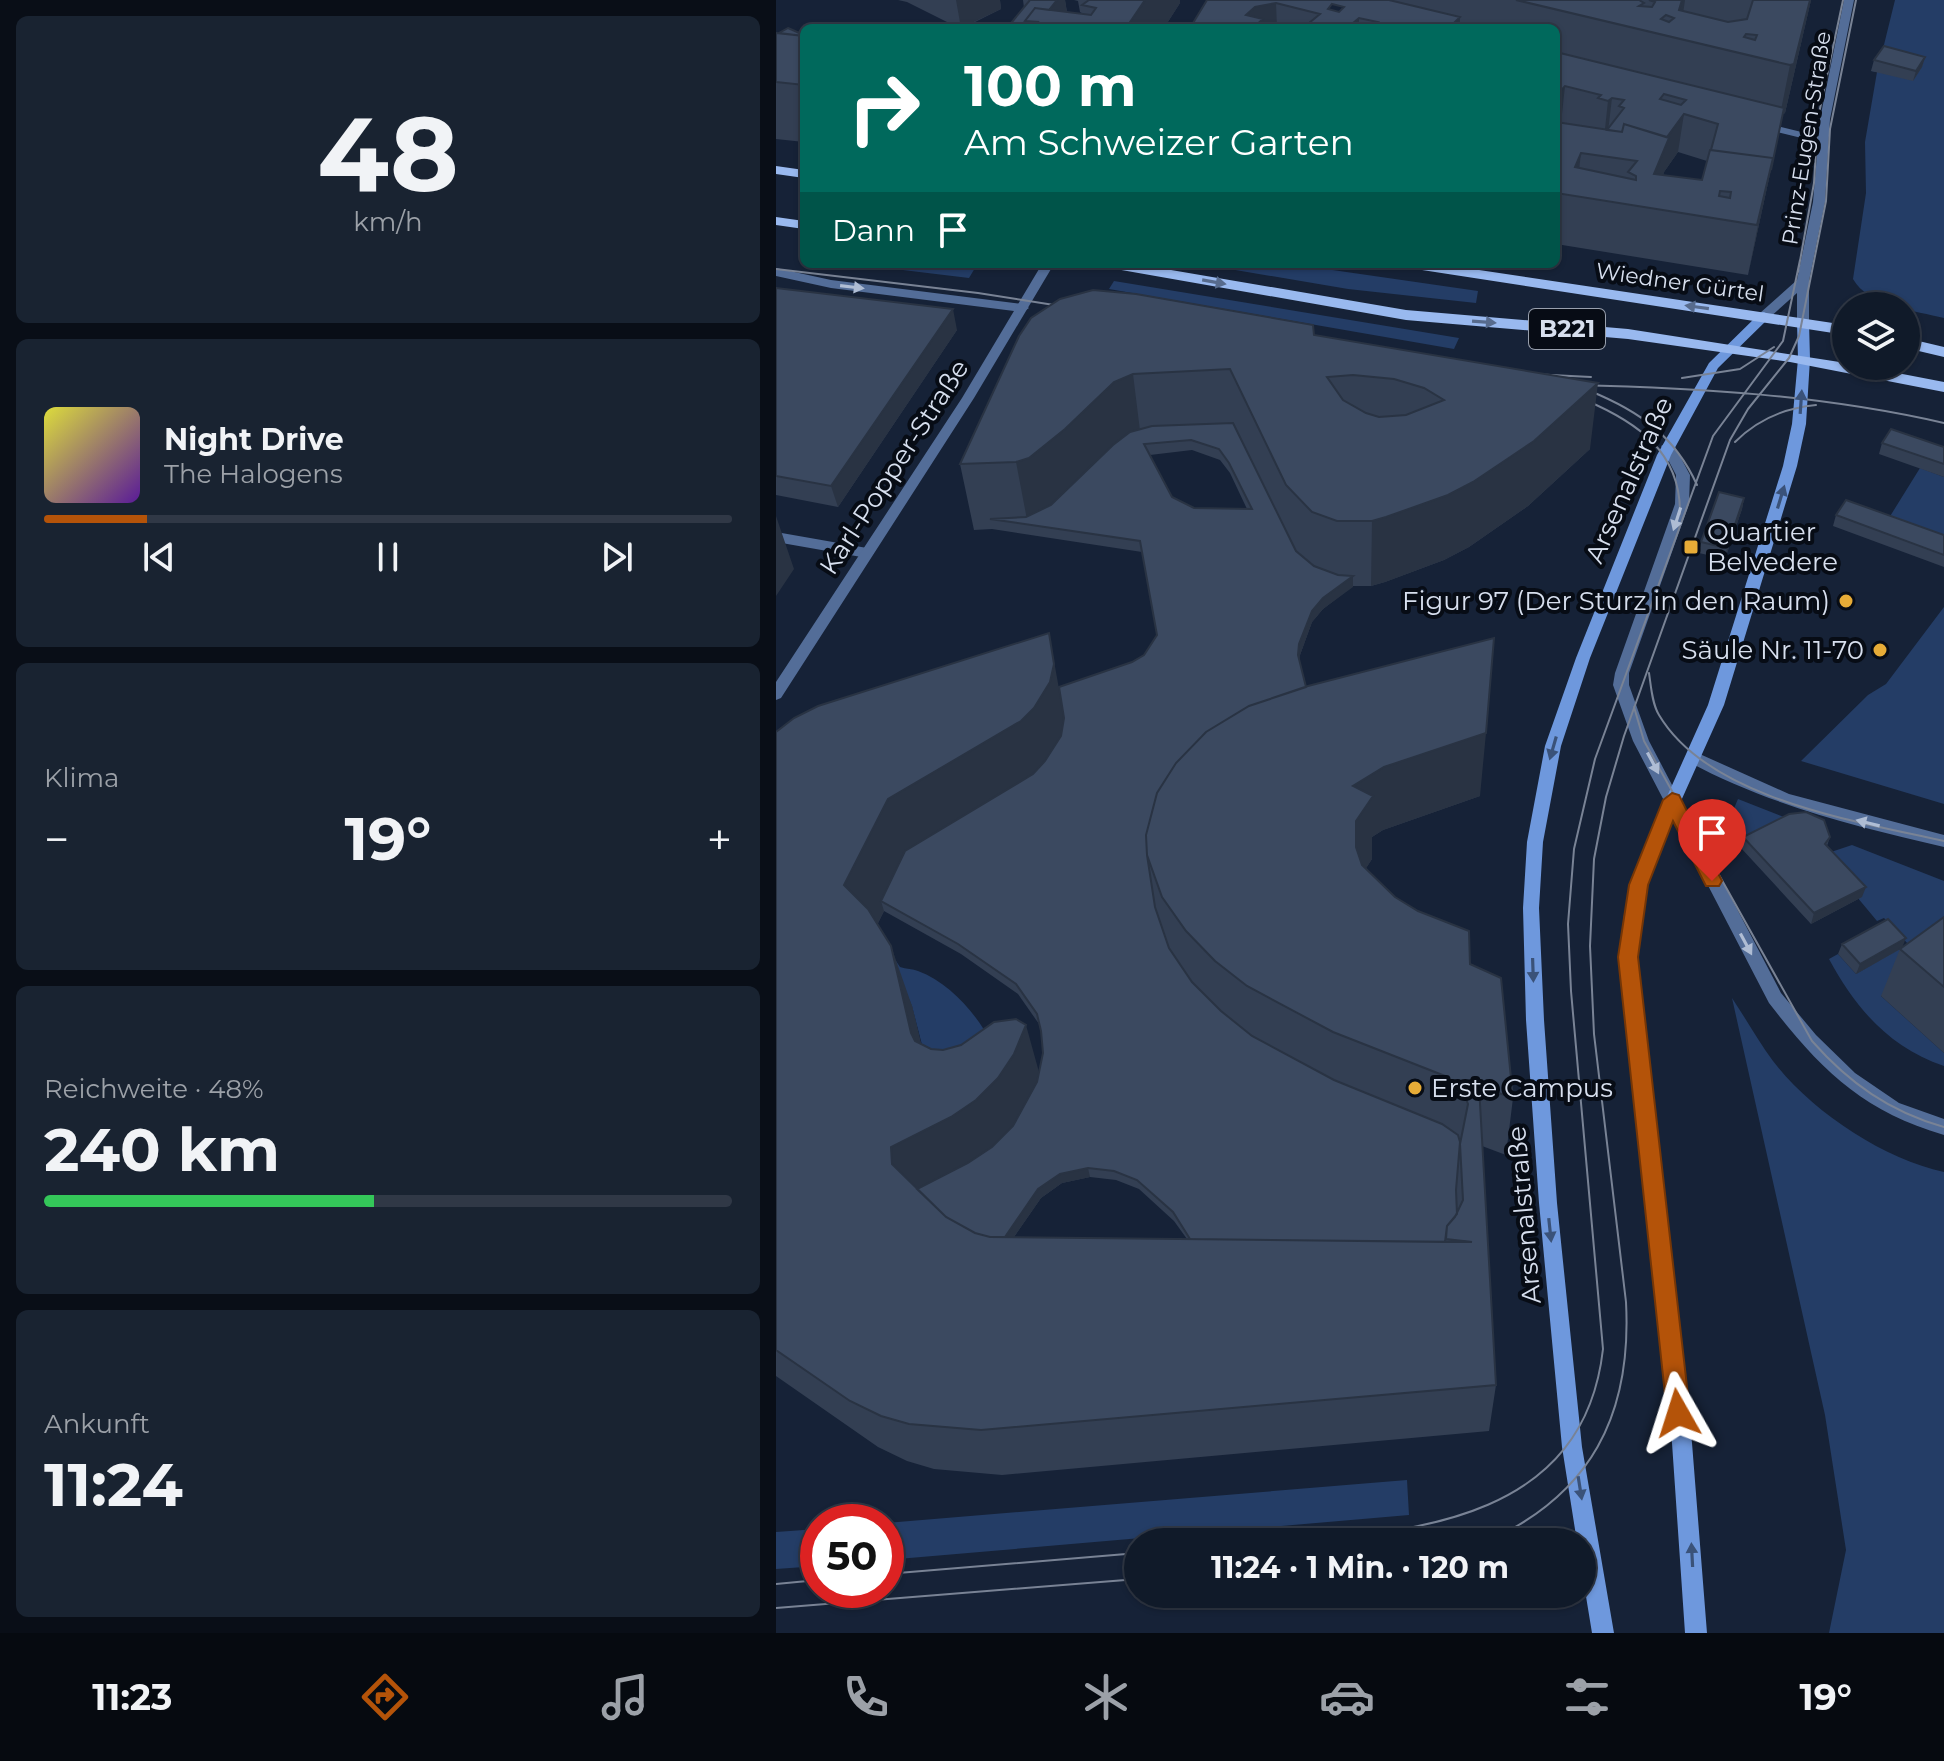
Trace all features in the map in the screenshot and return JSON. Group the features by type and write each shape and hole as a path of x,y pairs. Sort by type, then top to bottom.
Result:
{"main road":[{"path":"776,170 800,173"},
{"path":"776,221 800,224"},
{"name":"B221","path":"1133,268 1406,315 1628,334 1804,359 1944,387"},
{"name":"Wiedner Gürtel","path":"1436,268 1803,322"},
{"name":"Arsenalstraße","path":"1603,1633 1572,1447 1558,1306 1535,1020 1531,908 1535,842 1553,746 1583,658 1668,446 1705,379 1727,348 1764,316"},
{"path":"1696,1633 1682,1443 1628,957 1639,885 1672,800 1716,705 1790,466 1799,424 1804,359 1803,322"},
{"name":"B221","path":"1803,322 1832,327"},
{"path":"1920,346 1944,352"}],"street":[{"name":"Prinz-Eugen-Straße","path":"1803,281 1819,202 1822,140 1849,0"},
{"path":"1741,120 1822,140"},
{"name":"Karl-Popper-Straße","path":"776,694 1046,268"},
{"path":"776,272 831,284 1023,308"},
{"path":"1803,281 1803,322"},
{"name":"Arsenalstraße","path":"1764,316 1803,281"},
{"path":"1668,446 1683,475 1682,504 1622,673 1621,685 1641,741 1768,986 1790,1019 1845,1077 1900,1111 1944,1127"},
{"path":"776,537 867,553"},
{"path":"1693,757 1735,781 1777,797 1944,841"}],"shaded area":[{"path":"1895,0 1944,0 1944,318 1920,313 1920,292 1865,292 1853,279 1866,193 1865,142 1877,72 1871,71 1881,57"},
{"path":"886,268 975,268 969,278"},
{"path":"1224,268 1319,268 1478,291 1476,303 1348,289"},
{"path":"1114,281 1459,338 1454,349 1109,289"},
{"path":"1920,468 1944,477 1944,547 1884,526"},
{"path":"1944,607 1944,804 1801,761 1868,695 1886,684"},
{"path":"1738,799 1799,823 1748,844 1740,842 1726,827"},
{"path":"1852,845 1944,881 1944,948 1881,996 1944,1053 1944,1066 1907,1048 1876,1024 1851,994 1829,959 1838,954 1856,974 1908,944 1884,918 1877,921 1822,855"},
{"path":"886,946 900,967 930,976 952,991 979,1022 992,1044 929,1072 912,1006"},
{"path":"1732,998 1773,1061 1807,1098 1873,1144 1921,1166 1944,1172 1944,1633 1829,1633 1846,1550 1825,1415"},
{"path":"1407,1480 1409,1515 1258,1528 1124,1528 1124,1540 904,1558 904,1522"},
{"path":"800,1530 800,1567 776,1569 776,1532"}],"building":[{"path":"1030,0 1057,0 1049,10 1035,8 1025,24 1010,24"},
{"path":"1089,0 1145,0 1129,24 1037,24 1025,21 1035,8 1091,15 1096,8 1082,5"},
{"path":"1207,0 1389,0 1460,17 1453,24 1376,24 1378,22 1359,18 1352,24 1308,24 1320,14 1276,3 1255,7 1246,15 1263,19 1257,24 1192,24","holes":["1332,4 1344,7 1339,12 1328,9"]},
{"path":"1516,0 1639,0 1644,3 1639,6 1652,7 1655,2 1649,0 1682,0 1679,10 1728,22 1747,19 1753,0 1810,0 1794,64","holes":["1666,15 1674,18 1669,22 1661,19","1746,34 1757,35 1755,40 1744,37"]},
{"path":"788,28 800,36 779,33"},
{"path":"776,33 800,36 800,85 776,82"},
{"path":"1884,46 1925,57 1916,71 1874,60"},
{"path":"1560,53 1784,108 1771,170 1773,158 1711,150 1718,124 1684,114 1667,137 1624,124 1622,132 1607,130 1624,108 1619,106 1624,100 1612,98 1608,101 1598,98 1601,95 1565,86 1560,92","holes":["1664,94 1686,100 1681,105 1660,99"]},
{"path":"1560,123 1622,132 1624,124 1669,138 1654,174 1702,180 1710,150 1773,158 1757,225 1560,194","holes":["1581,153 1637,161 1628,172 1636,176 1636,180 1575,167","1720,191 1731,192 1730,198 1719,196"]},
{"path":"776,288 953,309 831,486 776,476"},
{"path":"1093,290 1136,294 1313,325 1314,335 1598,383 1534,441 1473,482 1448,495 1372,521 1337,521 1312,512 1286,485 1230,369 1133,374 1114,382 1029,458 1016,462 960,464 1019,336 1031,318 1060,299","holes":["1353,375 1394,379 1424,388 1444,400 1406,415 1379,417 1343,400 1327,377"]},
{"path":"1233,423 1296,551 1314,566 1338,575 1353,576 1323,598 1312,611 1298,655 1306,687 1249,706 1206,732 1176,763 1157,793 1146,835 1147,855 1155,907 1169,948 1192,982 1252,1036 1334,1080 1442,1124 1458,1135 1457,1214 1447,1226 1445,1242 1190,1239 1173,1212 1137,1180 1114,1171 1088,1168 1060,1174 1038,1189 1005,1237 990,1237 975,1233 946,1217 917,1189 968,1163 992,1147 1013,1126 1037,1082 1043,1053 1041,1031 1037,1014 1016,984 958,944 881,901 905,851 1033,774 1045,761 1061,736 1064,718 1059,687 1132,662 1144,655 1157,635 1140,541 990,519 1026,517 1051,505 1113,445 1130,432 1152,426","holes":["1191,440 1219,449 1252,509 1194,508 1172,497 1144,444"]},
{"path":"1891,429 1944,447 1944,464 1882,443"},
{"path":"1719,492 1744,498 1727,548 1701,542"},
{"path":"1846,500 1944,535 1944,555 1836,515"},
{"name":"Erste Campus","path":"1049,633 1054,664 1050,682 1034,708 1021,721 888,799 844,885 868,909 891,946 915,1041 931,1049 943,1050 961,1045 994,1022 1016,1019 1026,1025 1014,1054 998,1078 976,1100 951,1117 891,1147 892,1164 946,1217 975,1233 990,1237 1472,1242 1446,1239 1447,1226 1463,1200 1460,1144 1468,1104 1462,1088 1445,1076 1333,1032 1247,986 1215,961 1186,931 1162,897 1147,855 1146,835 1157,793 1176,763 1206,732 1249,706 1308,686 1494,638 1486,733 1384,767 1353,786 1373,796 1356,821 1356,847 1362,865 1395,897 1418,911 1469,931 1470,964 1501,978 1513,1098 1479,1086 1496,1385 981,1430 909,1424 881,1416 850,1401 776,1350 776,732 794,718 818,706"},
{"path":"1806,812 1824,820 1830,837 1825,844 1866,887 1814,913 1743,837 1789,814"},
{"path":"1944,917 1944,987 1900,949"},
{"path":"1888,919 1906,938 1860,964 1842,944"}],"tram line":[{"path":"1798,272 1814,183 1818,118 1843,0"},
{"path":"1759,395 1789,358 1799,336 1826,201 1830,129 1856,0"},
{"path":"1744,394 1783,341 1800,260"},
{"path":"776,269 978,293 1073,308"},
{"path":"1682,378 1740,369 1774,347"},
{"path":"1531,374 1591,377"},
{"path":"1575,385 1744,394"},
{"path":"1590,391 1624,407 1654,427 1678,452 1696,483"},
{"path":"1696,483 1713,436 1744,394"},
{"path":"1744,394 1759,395"},
{"path":"1634,708 1730,440 1759,395"},
{"path":"1759,395 1807,399 1944,423"},
{"path":"1585,400 1638,429 1664,456 1673,473 1680,514"},
{"path":"1735,442 1772,416 1816,405"},
{"path":"1405,1528 1441,1521 1488,1505 1530,1481 1564,1449 1589,1405 1603,1349 1571,991 1568,924 1574,849 1595,759 1696,483"},
{"path":"1649,673 1659,715 1682,744 1712,767 1748,787 1787,802 1869,825 1944,841"},
{"path":"1513,1528 1553,1501 1578,1475 1598,1447 1612,1415 1621,1381 1626,1343 1626,1302 1594,1034 1590,946 1594,859 1606,797 1634,708"},
{"path":"1634,708 1644,741 1812,1041 1841,1070 1872,1094 1906,1113 1944,1127"},
{"path":"904,1572 1124,1554"},
{"path":"776,1608 1124,1580"},
{"path":"776,1584 800,1582"}],"place":[{"name":"Quartier Belvedere","path":"1691,547"},
{"name":"Figur 97 (Der Sturz in den Raum)","path":"1846,601"},
{"name":"Säule Nr. 11-70","path":"1880,650"},
{"name":"Erste Campus","path":"1415,1088"}],"route":[{"path":"1678,1413 1628,957 1639,885 1672,800 1712,881"}]}
